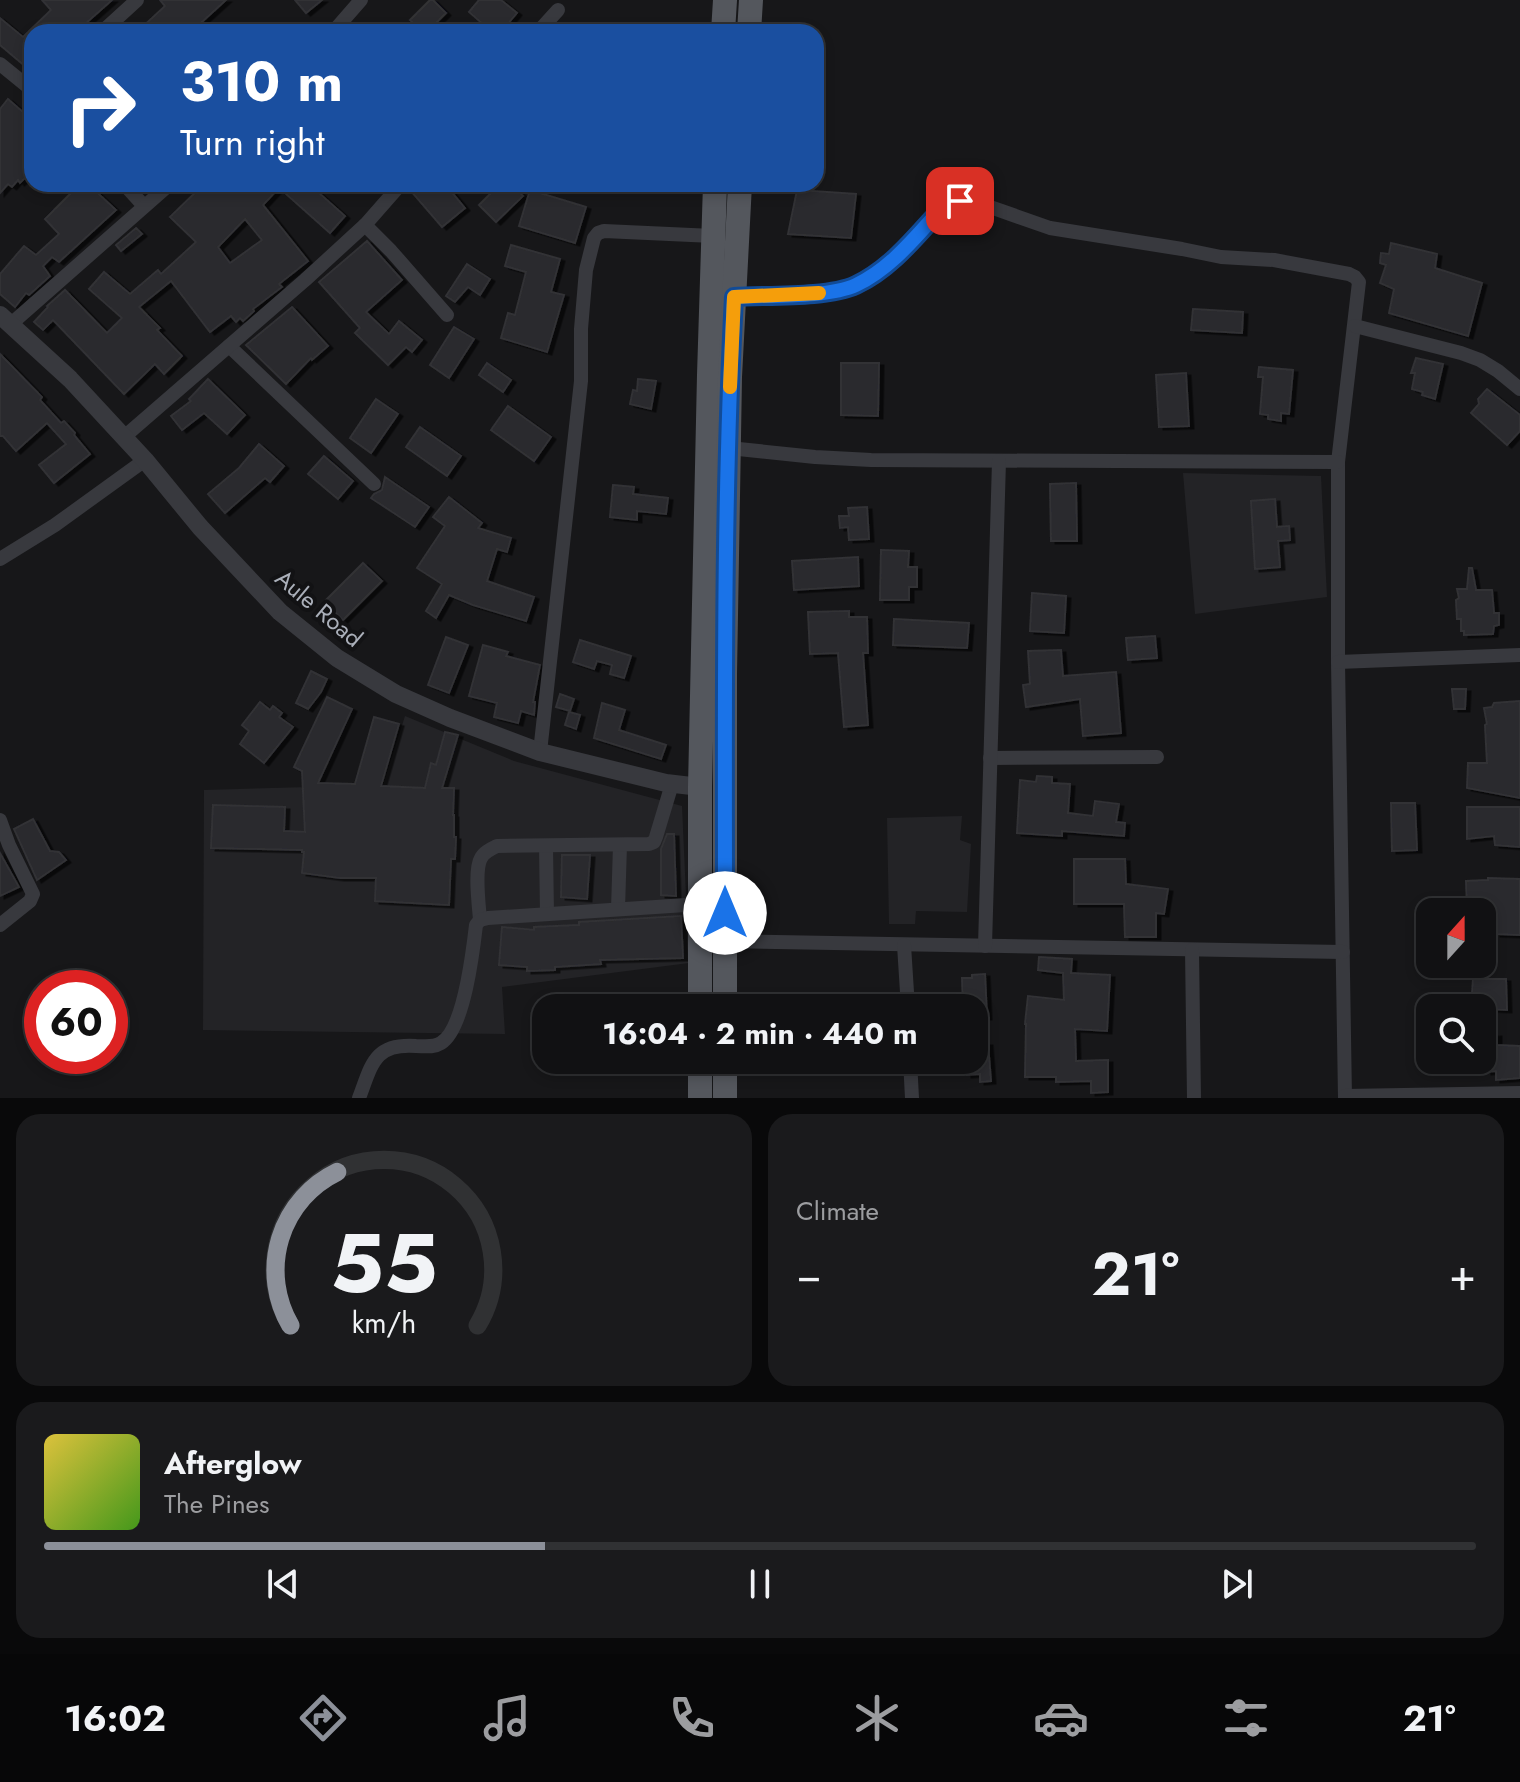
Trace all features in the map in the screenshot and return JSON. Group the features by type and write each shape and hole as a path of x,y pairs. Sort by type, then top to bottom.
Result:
{"main road":[{"path":"724,24 725,0"},
{"path":"750,24 751,0"},
{"path":"700,994 700,787 715,192"},
{"path":"725,994 729,448 740,192"},
{"path":"700,1074 700,1098"},
{"path":"725,1074 725,1098"}],"street":[{"path":"111,24 137,0"},
{"path":"340,24 361,0"},
{"path":"545,24 558,10"},
{"path":"0,64 24,84"},
{"path":"131,192 144,206"},
{"path":"5,320 161,192"},
{"path":"124,437 365,225 394,192"},
{"path":"734,297 832,292 856,285 894,260 943,207 960,201 976,202 1050,228 1221,257 1274,260 1349,274 1359,282 1338,462 1345,1097 1520,1093"},
{"path":"365,225 447,315"},
{"path":"540,752 581,381 586,270 594,238 604,231 713,236"},
{"name":"Aule Road","path":"5,320 70,379 145,460 200,527 280,612 337,658 396,694 540,752 672,784 700,787"},
{"path":"1355,326 1480,360 1520,389"},
{"path":"229,346 374,484"},
{"path":"729,448 857,459 1338,462"},
{"path":"0,559 55,525 145,460"},
{"path":"985,946 999,461"},
{"path":"1338,662 1520,655"},
{"path":"990,758 1157,757"},
{"path":"480,920 478,868 481,857 488,851 497,846 649,844 654,842 672,784"},
{"path":"0,820 33,894 30,901 0,925"},
{"path":"618,909 620,845"},
{"path":"546,846 547,914"},
{"path":"359,1098 375,1060 383,1051 402,1045 431,1047 447,1037 457,1018 469,976 476,925 480,920 701,904"},
{"path":"725,941 1343,952"},
{"path":"904,945 907,994"},
{"path":"1192,950 1194,1098"},
{"path":"911,1074 912,1098"}],"shaded area":[{"path":"1183,473 1321,476 1327,597 1195,614"},
{"path":"405,716 514,761 682,806 689,963 502,987 505,1034 203,1030 204,790 383,785"},
{"path":"962,816 960,840 971,844 967,912 916,911 915,924 889,924 887,818"}],"building":[{"path":"42,0 112,0 85,24 36,24 51,10"},
{"path":"160,0 226,0 200,24 146,24 165,6"},
{"path":"295,0 322,0 306,13"},
{"path":"430,0 446,13 435,24 414,24 410,20"},
{"path":"479,0 501,0 517,13 508,24 483,24 469,12"},
{"path":"0,18 23,37 24,65 0,45"},
{"path":"8,99 24,113 24,179 20,183 18,180 12,187 8,184 0,193 0,109"},
{"path":"72,192 97,192 116,210 59,262 52,257 43,266 50,276 29,295 26,293 15,307 0,294 0,274 24,246 36,255 59,234 45,219"},
{"path":"196,192 275,192 263,205 308,261 279,284 282,287 253,309 243,321 240,318 236,322 231,316 210,332 171,281 139,307 182,356 164,374 155,364 124,394 53,320 43,330 34,322 65,290 107,333 122,318 89,289 104,272 130,294 158,270 161,274 196,242 170,217","holes":["245,219 262,240 230,263 218,247"]},
{"path":"318,192 345,216 330,233 286,194"},
{"path":"412,192 452,192 465,208 442,227"},
{"path":"492,192 519,192 523,196 496,222 479,205"},
{"path":"529,192 586,207 575,243 519,226"},
{"path":"797,192 856,194 851,238 788,234"},
{"path":"136,228 142,234 121,251 116,245"},
{"path":"367,241 402,280 366,312 389,334 399,321 422,340 412,352 406,347 388,365 355,333 360,328 319,282"},
{"path":"1391,243 1437,254 1435,268 1482,283 1468,336 1389,313 1394,289 1380,283 1386,265 1380,263 1381,253 1389,254"},
{"path":"511,245 560,259 551,292 564,295 547,352 501,338 508,313 515,315 526,272 505,266"},
{"path":"467,264 490,279 480,295 468,287 455,302 446,296"},
{"path":"292,307 328,346 311,358 286,384 246,345"},
{"path":"1193,309 1243,312 1242,333 1191,330"},
{"path":"454,327 474,339 449,378 430,365"},
{"path":"0,354 42,397 40,400 61,423 64,421 75,433 90,454 54,483 39,465 66,444 47,423 16,451 0,436"},
{"path":"1416,358 1443,364 1435,399 1412,389 1415,373 1411,373"},
{"path":"487,363 511,380 503,392 479,375"},
{"path":"841,363 879,363 878,416 841,415"},
{"path":"1259,367 1293,370 1289,414 1281,413 1281,421 1260,414 1263,377 1258,377"},
{"path":"1186,373 1189,426 1159,427 1156,375"},
{"path":"208,379 245,415 227,434 204,413 182,430 171,416 191,401 189,399"},
{"path":"638,379 656,381 651,409 630,404 633,390 637,391"},
{"path":"1487,389 1520,415 1520,431 1507,445 1471,413"},
{"path":"376,399 398,414 371,453 350,438"},
{"path":"508,406 551,437 534,461 491,430"},
{"path":"420,427 461,456 447,476 406,447"},
{"path":"259,444 284,466 270,482 265,478 225,513 208,494 239,468"},
{"path":"324,456 353,481 338,499 308,474"},
{"path":"385,477 429,507 415,527 371,498 382,490"},
{"path":"1076,483 1077,541 1051,541 1050,484"},
{"path":"613,485 634,487 633,494 668,498 666,514 637,511 637,520 610,517"},
{"path":"449,497 482,523 478,528 511,538 507,552 497,549 487,581 534,597 526,621 449,595 436,618 426,611 442,584 417,568 445,526 433,517"},
{"path":"1275,499 1277,527 1289,526 1290,540 1278,541 1280,567 1255,569 1251,501"},
{"path":"867,507 869,539 849,540 848,527 840,528 839,516 849,516 848,508"},
{"path":"881,550 909,551 908,567 917,567 917,587 909,587 909,600 880,600"},
{"path":"858,557 859,586 794,590 792,561"},
{"path":"363,563 382,581 343,620 324,602"},
{"path":"1469,568 1472,568 1476,590 1492,590 1494,613 1499,613 1499,625 1494,626 1493,634 1464,635 1461,631 1461,619 1457,619 1457,589 1467,589"},
{"path":"1032,593 1066,596 1064,633 1030,631"},
{"path":"849,611 849,617 867,617 868,653 863,653 868,725 844,727 838,653 810,654 808,612"},
{"path":"894,619 969,623 967,648 893,645"},
{"path":"1155,636 1157,658 1128,660 1126,638"},
{"path":"446,637 468,645 449,693 428,685"},
{"path":"580,640 631,656 624,678 610,674 612,665 597,661 594,669 573,662"},
{"path":"483,645 508,652 506,656 540,665 533,702 534,715 521,711 518,723 494,717 497,703 469,696"},
{"path":"1061,650 1063,676 1116,672 1121,733 1083,736 1080,699 1026,707 1023,685 1030,684 1028,651"},
{"path":"311,671 327,679 308,709 296,703"},
{"path":"1452,689 1466,689 1465,709 1454,709"},
{"path":"560,694 574,699 570,711 556,707"},
{"path":"327,697 352,709 318,783 355,784 374,717 399,724 381,786 425,788 431,763 436,765 445,732 458,735 442,788 454,788 456,837 455,859 451,859 449,905 375,901 376,878 340,878 302,873 302,850 211,848 213,805 285,807 284,831 305,832 302,771 294,767"},
{"path":"1520,701 1520,798 1467,788 1468,763 1487,763 1484,708 1492,707 1494,703"},
{"path":"260,702 270,710 273,706 282,713 279,717 293,727 264,763 240,744 249,731 242,725"},
{"path":"602,703 625,710 619,730 666,745 661,759 594,738"},
{"path":"569,712 580,715 576,729 565,725"},
{"path":"1037,776 1052,777 1052,783 1070,784 1068,813 1093,816 1095,801 1119,804 1116,822 1125,823 1124,836 1062,831 1062,836 1017,833 1020,780 1036,782"},
{"path":"1391,803 1415,803 1417,850 1392,851"},
{"path":"1467,807 1520,807 1520,847 1495,845 1494,836 1467,839"},
{"path":"33,819 50,851 59,852 66,860 37,880 14,829"},
{"path":"667,834 674,834 676,896 661,895 661,849"},
{"path":"0,853 19,887 0,896"},
{"path":"562,855 590,855 587,899 561,897"},
{"path":"1074,859 1125,859 1126,884 1168,889 1164,914 1156,913 1156,937 1125,937 1124,904 1074,904"},
{"path":"1520,879 1520,935 1496,934 1496,898 1467,898 1466,881"},
{"path":"681,916 683,958 600,960 601,964 555,967 555,970 527,971 527,967 499,965 502,927 534,930 534,927 579,925 579,922"},
{"path":"1039,957 1072,959 1071,973 1110,975 1107,1031 1075,1029 1076,1061 1108,1060 1108,1092 1091,1093 1091,1081 1056,1082 1056,1077 1025,1077 1028,996 1064,1000 1063,973 1038,970"},
{"path":"985,974 986,994 963,994 962,978 972,978 972,975"},
{"path":"1473,979 1506,979 1507,1010 1496,1009 1496,994 1472,994"},
{"path":"1496,1034 1497,1045 1520,1046 1520,1078 1496,1080"},
{"path":"988,1043 991,1081 980,1082 980,1074 988,1074"}],"slow traffic":[{"path":"730,387 734,297 819,293"}],"route":[{"path":"725,913 725,675 734,297 832,292 856,285 894,260 943,207 960,201"}]}
